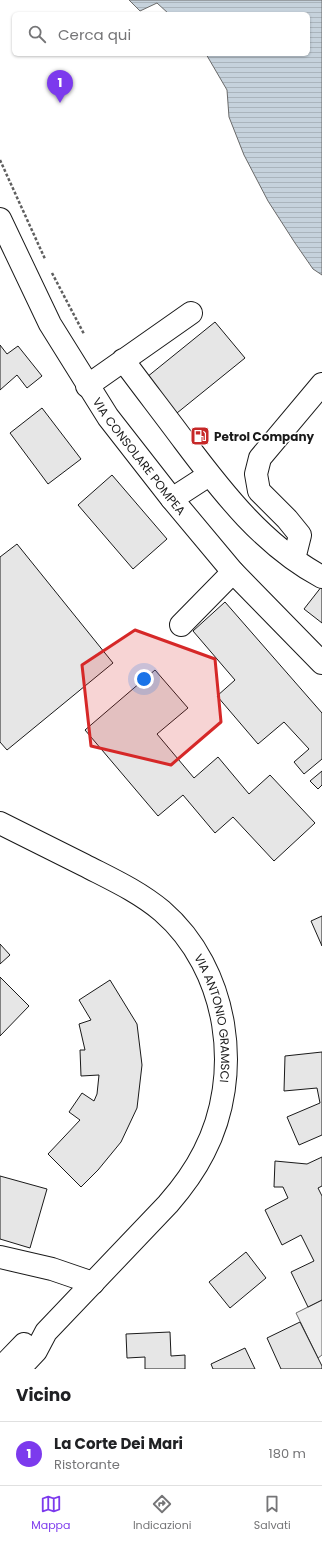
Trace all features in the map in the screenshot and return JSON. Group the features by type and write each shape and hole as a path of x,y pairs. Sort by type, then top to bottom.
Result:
{"main road":[{"name":"VIA CONSOLARE POMPEA","path":"0,218 50,324 87,386 108,417 172,499 234,572 322,663"},
{"path":"87,386 191,313"},
{"path":"123,360 231,502 277,546 306,568 322,577"},
{"path":"294,559 300,535 287,519 259,491 256,474 260,458 322,384"},
{"path":"172,499 209,475"},
{"path":"181,625 234,572"},
{"name":"VIA ANTONIO GRAMSCI","path":"0,823 124,885 145,898 163,912 193,947 203,965 217,996 224,1025 226,1047 226,1069 218,1114 205,1151 183,1186 46,1332 36,1351 19,1369"},
{"path":"0,1257 52,1269 92,1284"},
{"name":"VIA ANTONIO GRAMSCI","path":"0,1369 24,1344 46,1332"}],"highlighted area":[{"path":"135,630 215,659 221,722 171,765 91,746 82,665"}],"shaded area":[{"path":"129,0 322,0 322,275 313,269 268,201 244,155 229,117 227,90 207,56 310,56 310,12 167,12 157,3 140,11"},
{"path":"322,1300 322,1355 318,1358 296,1313"}],"building":[{"path":"215,322 245,358 177,413 147,377"},
{"path":"0,345 7,354 18,346 42,376 27,388 17,375 0,390"},
{"path":"42,408 81,459 48,484 10,433"},
{"path":"112,475 167,539 133,569 78,505"},
{"path":"17,544 113,663 7,750 0,742 0,557"},
{"path":"322,586 322,623 304,609"},
{"path":"225,602 322,713 322,759 304,774 294,762 309,749 284,722 258,744 217,696 235,680 193,631"},
{"path":"155,670 188,708 157,734 194,778 218,757 249,794 270,775 315,823 274,861 233,817 215,833 183,795 158,816 85,730"},
{"path":"322,771 322,785 318,789 310,781"},
{"path":"322,916 322,946 311,921"},
{"path":"0,944 10,955 0,964"},
{"path":"0,977 29,1006 0,1036"},
{"path":"110,980 137,1024 142,1065 137,1108 121,1142 98,1170 81,1187 48,1154 80,1120 69,1112 82,1093 94,1101 97,1094 99,1075 81,1076 80,1050 85,1050 79,1024 91,1020 79,1000"},
{"path":"322,1052 322,1135 299,1145 287,1117 320,1103 317,1088 284,1091 285,1056"},
{"path":"322,1157 322,1186 318,1188 322,1196 322,1300 308,1307 291,1272 314,1261 301,1235 282,1245 265,1210 288,1198 283,1187 274,1187 275,1161 307,1164"},
{"path":"0,1176 47,1189 30,1248 0,1239"},
{"path":"246,1252 266,1278 230,1308 209,1282"},
{"path":"300,1322 322,1366 322,1369 281,1369 267,1338"},
{"path":"170,1332 171,1356 185,1355 185,1369 145,1369 145,1357 127,1358 126,1334"},
{"path":"245,1348 255,1369 213,1369 211,1364"}],"place":[{"name":"La Corte Dei Mari","path":"60,103"},
{"name":"Petrol Company","path":"200,436"}]}
